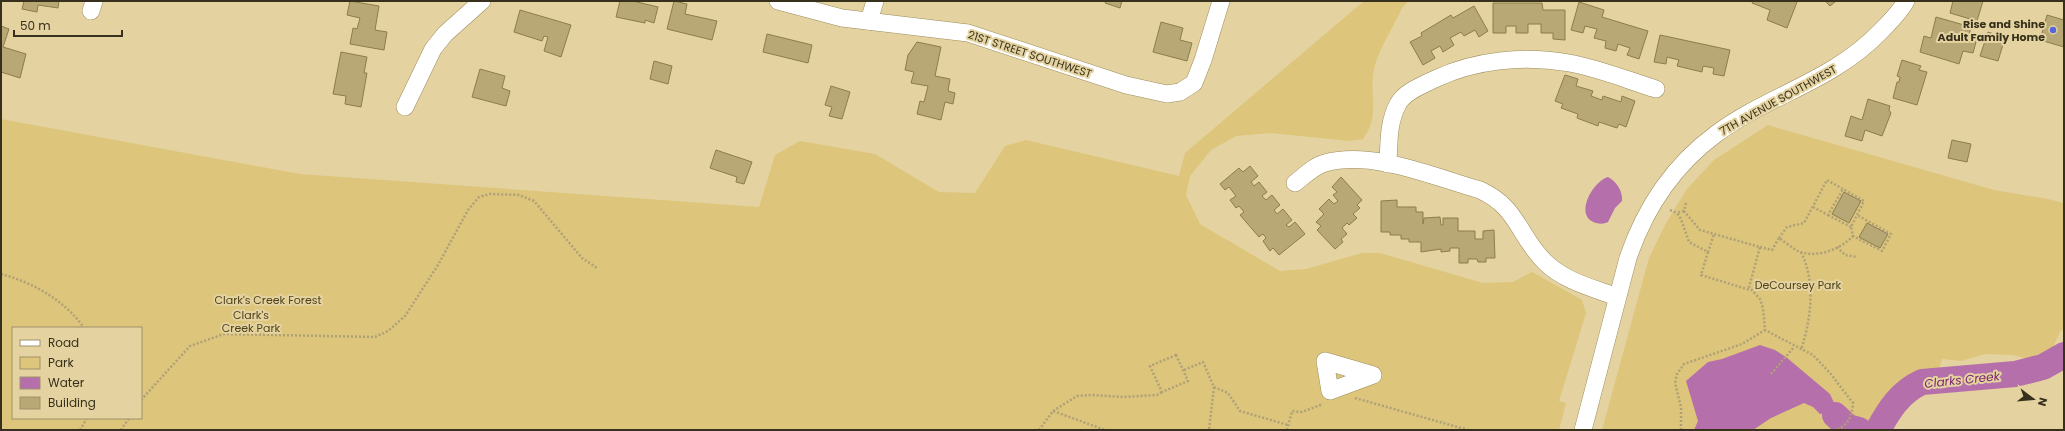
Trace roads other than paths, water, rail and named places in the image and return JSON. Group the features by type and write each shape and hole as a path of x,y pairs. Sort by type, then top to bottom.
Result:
{"street":[{"path":"405,107 434,49 445,34 482,1"},
{"name":"21ST STREET SOUTHWEST","path":"778,1 842,18 956,30 983,37 1044,59 1146,90 1167,94 1186,90 1194,83 1198,76 1222,1"},
{"path":"869,21 875,1"},
{"name":"7TH AVENUE SOUTHWEST","path":"1583,430 1617,297 1636,233 1662,187 1679,168 1716,134 1742,118 1831,72 1851,58 1889,23 1906,1"},
{"path":"1388,164 1389,137 1393,117 1398,103 1423,85 1465,68 1492,62 1546,60 1569,63 1656,89"},
{"path":"1295,183 1310,171 1324,163 1345,160 1388,164 1491,195 1509,210 1532,246 1546,263 1563,276 1617,297"},
{"path":"1326,361 1373,375 1341,386 1328,397 1326,361"}],"water":[{"path":"1608,177 1614,181 1618,187 1622,201 1615,208 1608,222 1602,224 1596,223 1589,219 1586,213 1586,206 1592,191 1602,180"},
{"path":"1760,345 1775,350 1786,357 1830,394 1835,405 1835,415 1827,412 1820,414 1813,407 1804,403 1771,418 1753,430 1694,430 1698,421 1686,381 1708,362 1722,359"}],"waterway":[{"name":"Clarks Creek","path":"1878,430 1886,415 1901,396 1922,382 2015,374 2043,367 2064,355"},
{"name":"Clarks Creek","path":"1835,415 1848,427 1859,430"}],"place":[{"name":"Rise and Shine Adult Family Home","path":"2053,30"}],"park label":[{"name":"DeCoursey Park","path":"1798,285"},
{"name":"Clark's Creek Forest","path":"268,300"},
{"name":"Clark's Creek Park","path":"251,321"}]}
